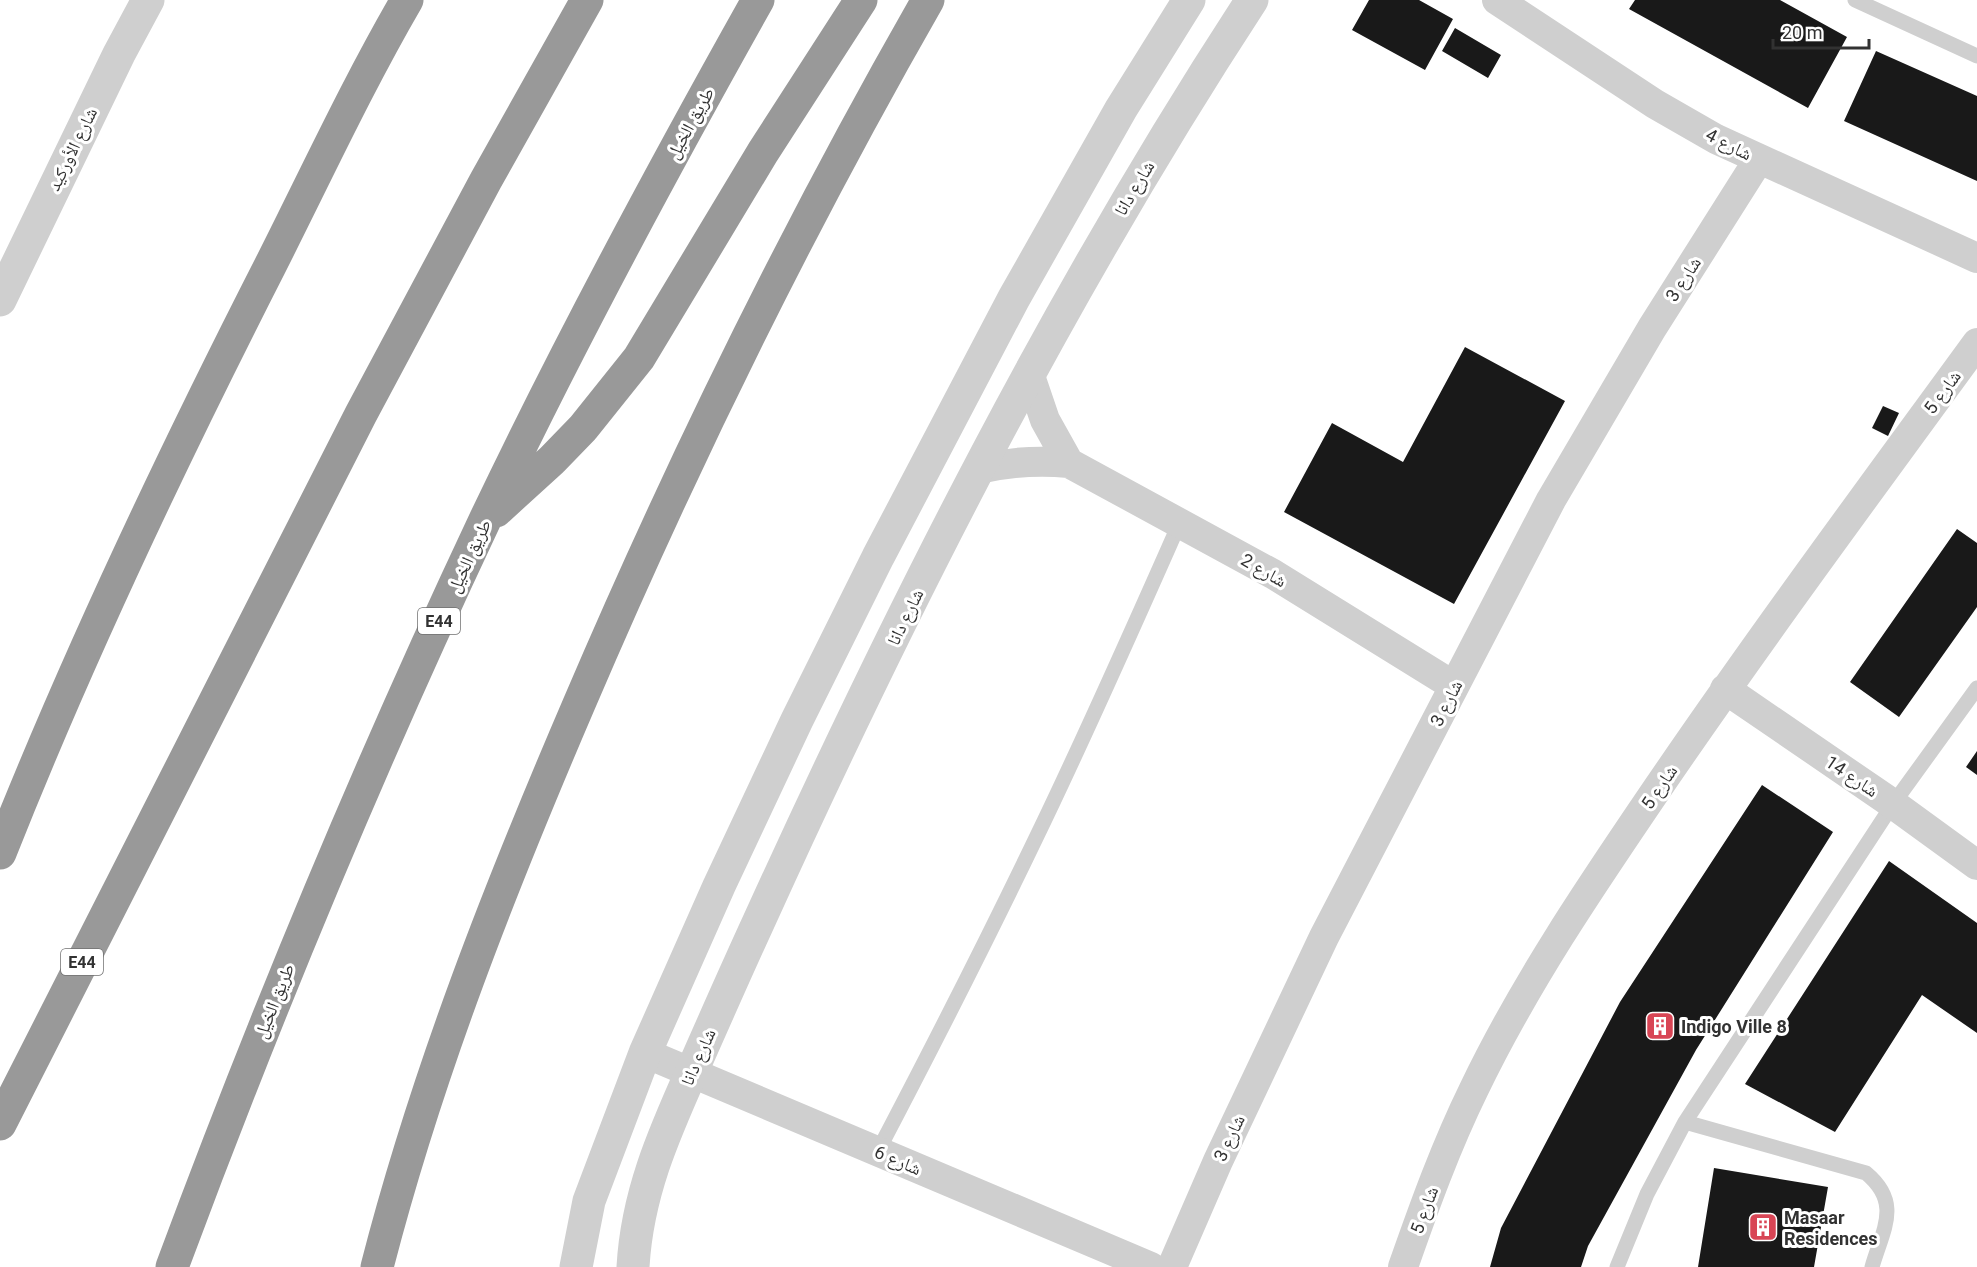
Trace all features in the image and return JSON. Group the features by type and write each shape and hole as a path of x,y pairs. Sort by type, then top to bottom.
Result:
{"highway":[{"path":"0,854 80,663 162,484 338,129 407,0"},
{"name":"E44","path":"0,1124 356,424 486,180 587,0"},
{"name":"طريق الخيل","path":"172,1267 227,1119 338,846 406,690 485,520 620,252 758,0"},
{"path":"485,520 520,491 576,436 639,358 763,152 861,0"},
{"path":"377,1267 409,1155 463,992 546,781 616,618 690,457 768,298 849,141 928,0"}],"street":[{"name":"شارع الأوركيد","path":"0,300 45,204 148,0"},
{"path":"576,1267 588,1201 645,1053 719,886 797,720 878,557 1066,203 1188,0"},
{"name":"شارع دانا","path":"633,1267 640,1209 662,1140 804,824 862,702 1029,373 1131,193 1204,73 1252,0"},
{"name":"شارع 4","path":"1497,0 1655,104 1716,140 1977,258"},
{"name":"شارع 3","path":"1172,1267 1319,947 1551,500 1652,328 1759,159"},
{"name":"شارع 5","path":"1403,1267 1431,1189 1474,1089 1524,994 1581,901 1725,689 1977,343"},
{"path":"1029,373 1045,420 1069,463"},
{"name":"شارع 2","path":"979,469 1024,461 1069,463 1180,522 1364,629 1454,686"},
{"name":"شارع 14","path":"1725,689 1893,804 1977,865"},
{"name":"شارع 6","path":"645,1053 1151,1267"}],"lane":[{"path":"1855,0 1977,56"},
{"path":"878,1151 959,996 1036,838 1110,680 1180,522"},
{"path":"1617,1267 1647,1194 1685,1122 1893,804 1977,688"},
{"path":"1685,1122 1866,1173 1878,1183 1886,1197 1888,1212 1872,1267"}],"building":[{"path":"1369,0 1419,0 1453,19 1425,70 1352,30"},
{"path":"1635,0 1780,0 1847,37 1808,108 1629,9"},
{"path":"1455,28 1501,55 1488,78 1442,51"},
{"path":"1876,51 1977,96 1977,181 1844,121"},
{"path":"1465,347 1565,401 1454,604 1284,512 1332,423 1403,462"},
{"path":"1883,406 1899,413 1888,436 1872,428"},
{"path":"1957,529 1977,543 1977,607 1899,717 1850,682"},
{"path":"1977,751 1977,775 1966,767"},
{"name":"Indigo Ville 8","path":"1762,785 1833,832 1696,1050 1588,1246 1581,1267 1490,1267 1501,1228 1620,1002"},
{"path":"1889,861 1977,923 1977,1033 1922,995 1835,1132 1745,1084"},
{"name":"Masaar Residences","path":"1714,1168 1828,1187 1814,1267 1698,1267"}],"place":[{"name":"Indigo Ville 8","path":"1660,1026"},
{"name":"Masaar Residences","path":"1763,1227"}]}
